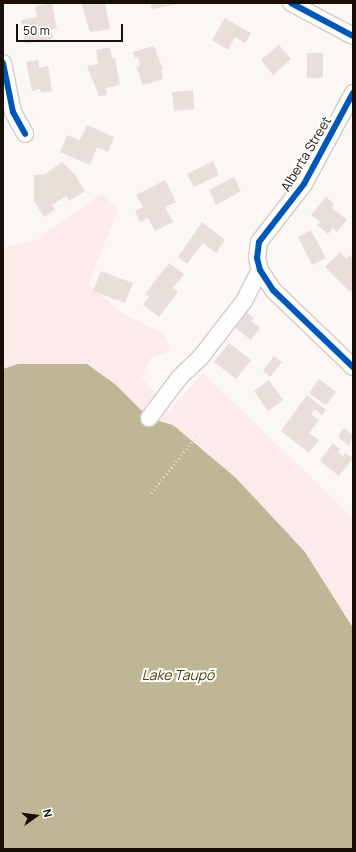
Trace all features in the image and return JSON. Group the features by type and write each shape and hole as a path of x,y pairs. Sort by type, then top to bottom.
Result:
{"street":[{"path":"291,3 353,36"},
{"path":"3,63 13,112 25,134"},
{"name":"Alberta Street","path":"260,270 257,258 259,242 304,184 353,93"},
{"path":"149,418 179,378 200,358 244,301 260,270 273,290 353,367"}],"path":[{"path":"151,493 198,434"}],"shaded area":[{"path":"102,193 118,210 88,284 122,313 165,334 171,351 150,358 142,378 169,411 203,373 351,516 353,513 353,628 305,552 236,478 173,425 149,418 116,385 87,364 18,364 3,369 3,248 37,240"}],"water":[{"name":"Lake Taupō","path":"18,364 87,364 116,385 149,418 173,425 236,478 305,552 353,628 353,849 3,849 3,369"}],"building":[{"path":"52,3 57,29 51,30 53,39 25,44 21,20 37,17 35,6"},
{"path":"81,3 105,3 110,29 90,32"},
{"path":"150,3 179,3 179,4 152,9"},
{"path":"225,18 251,33 245,43 235,37 228,50 212,40"},
{"path":"279,45 291,59 273,75 261,60"},
{"path":"154,46 163,69 161,70 163,79 143,85 136,67 140,66 138,57 135,58 133,52"},
{"path":"110,47 112,58 115,58 120,85 106,88 107,95 99,96 87,66 98,64 96,50"},
{"path":"307,53 323,53 323,78 307,78"},
{"path":"38,60 39,68 48,66 52,91 41,93 40,89 32,91 26,62"},
{"path":"193,90 194,109 174,111 172,92"},
{"path":"87,125 114,137 108,152 97,147 90,165 60,152 67,135 80,140"},
{"path":"213,161 219,175 194,187 187,174"},
{"path":"62,162 75,175 85,191 69,201 66,196 52,205 55,210 44,217 34,201 34,175 45,174"},
{"path":"234,177 241,191 216,205 209,190"},
{"path":"165,180 176,202 165,207 173,222 155,231 148,218 140,222 135,211 143,207 136,195"},
{"path":"326,197 334,204 332,208 347,220 337,232 333,228 328,234 317,225 320,222 311,215"},
{"path":"202,222 225,240 216,253 203,243 187,264 178,257"},
{"path":"311,230 326,258 312,265 298,237"},
{"path":"340,252 346,259 350,255 353,259 353,289 350,292 325,267"},
{"path":"169,263 184,274 173,288 178,292 159,317 143,305 149,297 145,294"},
{"path":"101,271 133,283 125,303 93,291"},
{"path":"246,312 254,318 251,321 260,328 251,340 234,327"},
{"path":"229,343 251,360 236,379 214,362"},
{"path":"274,356 282,362 270,377 263,371"},
{"path":"319,379 336,392 326,405 309,393"},
{"path":"269,380 283,400 268,411 254,391"},
{"path":"307,395 326,410 322,415 315,409 311,414 319,420 309,433 319,440 309,453 281,431"},
{"path":"344,428 353,435 349,446 338,437"},
{"path":"333,443 340,449 337,452 343,456 345,453 353,458 339,476 320,461"}],"cycle path":[{"path":"291,3 353,36"},
{"path":"3,63 13,112 25,134"},
{"path":"353,93 304,184 259,242 257,258 260,270 273,290 353,367"}]}
